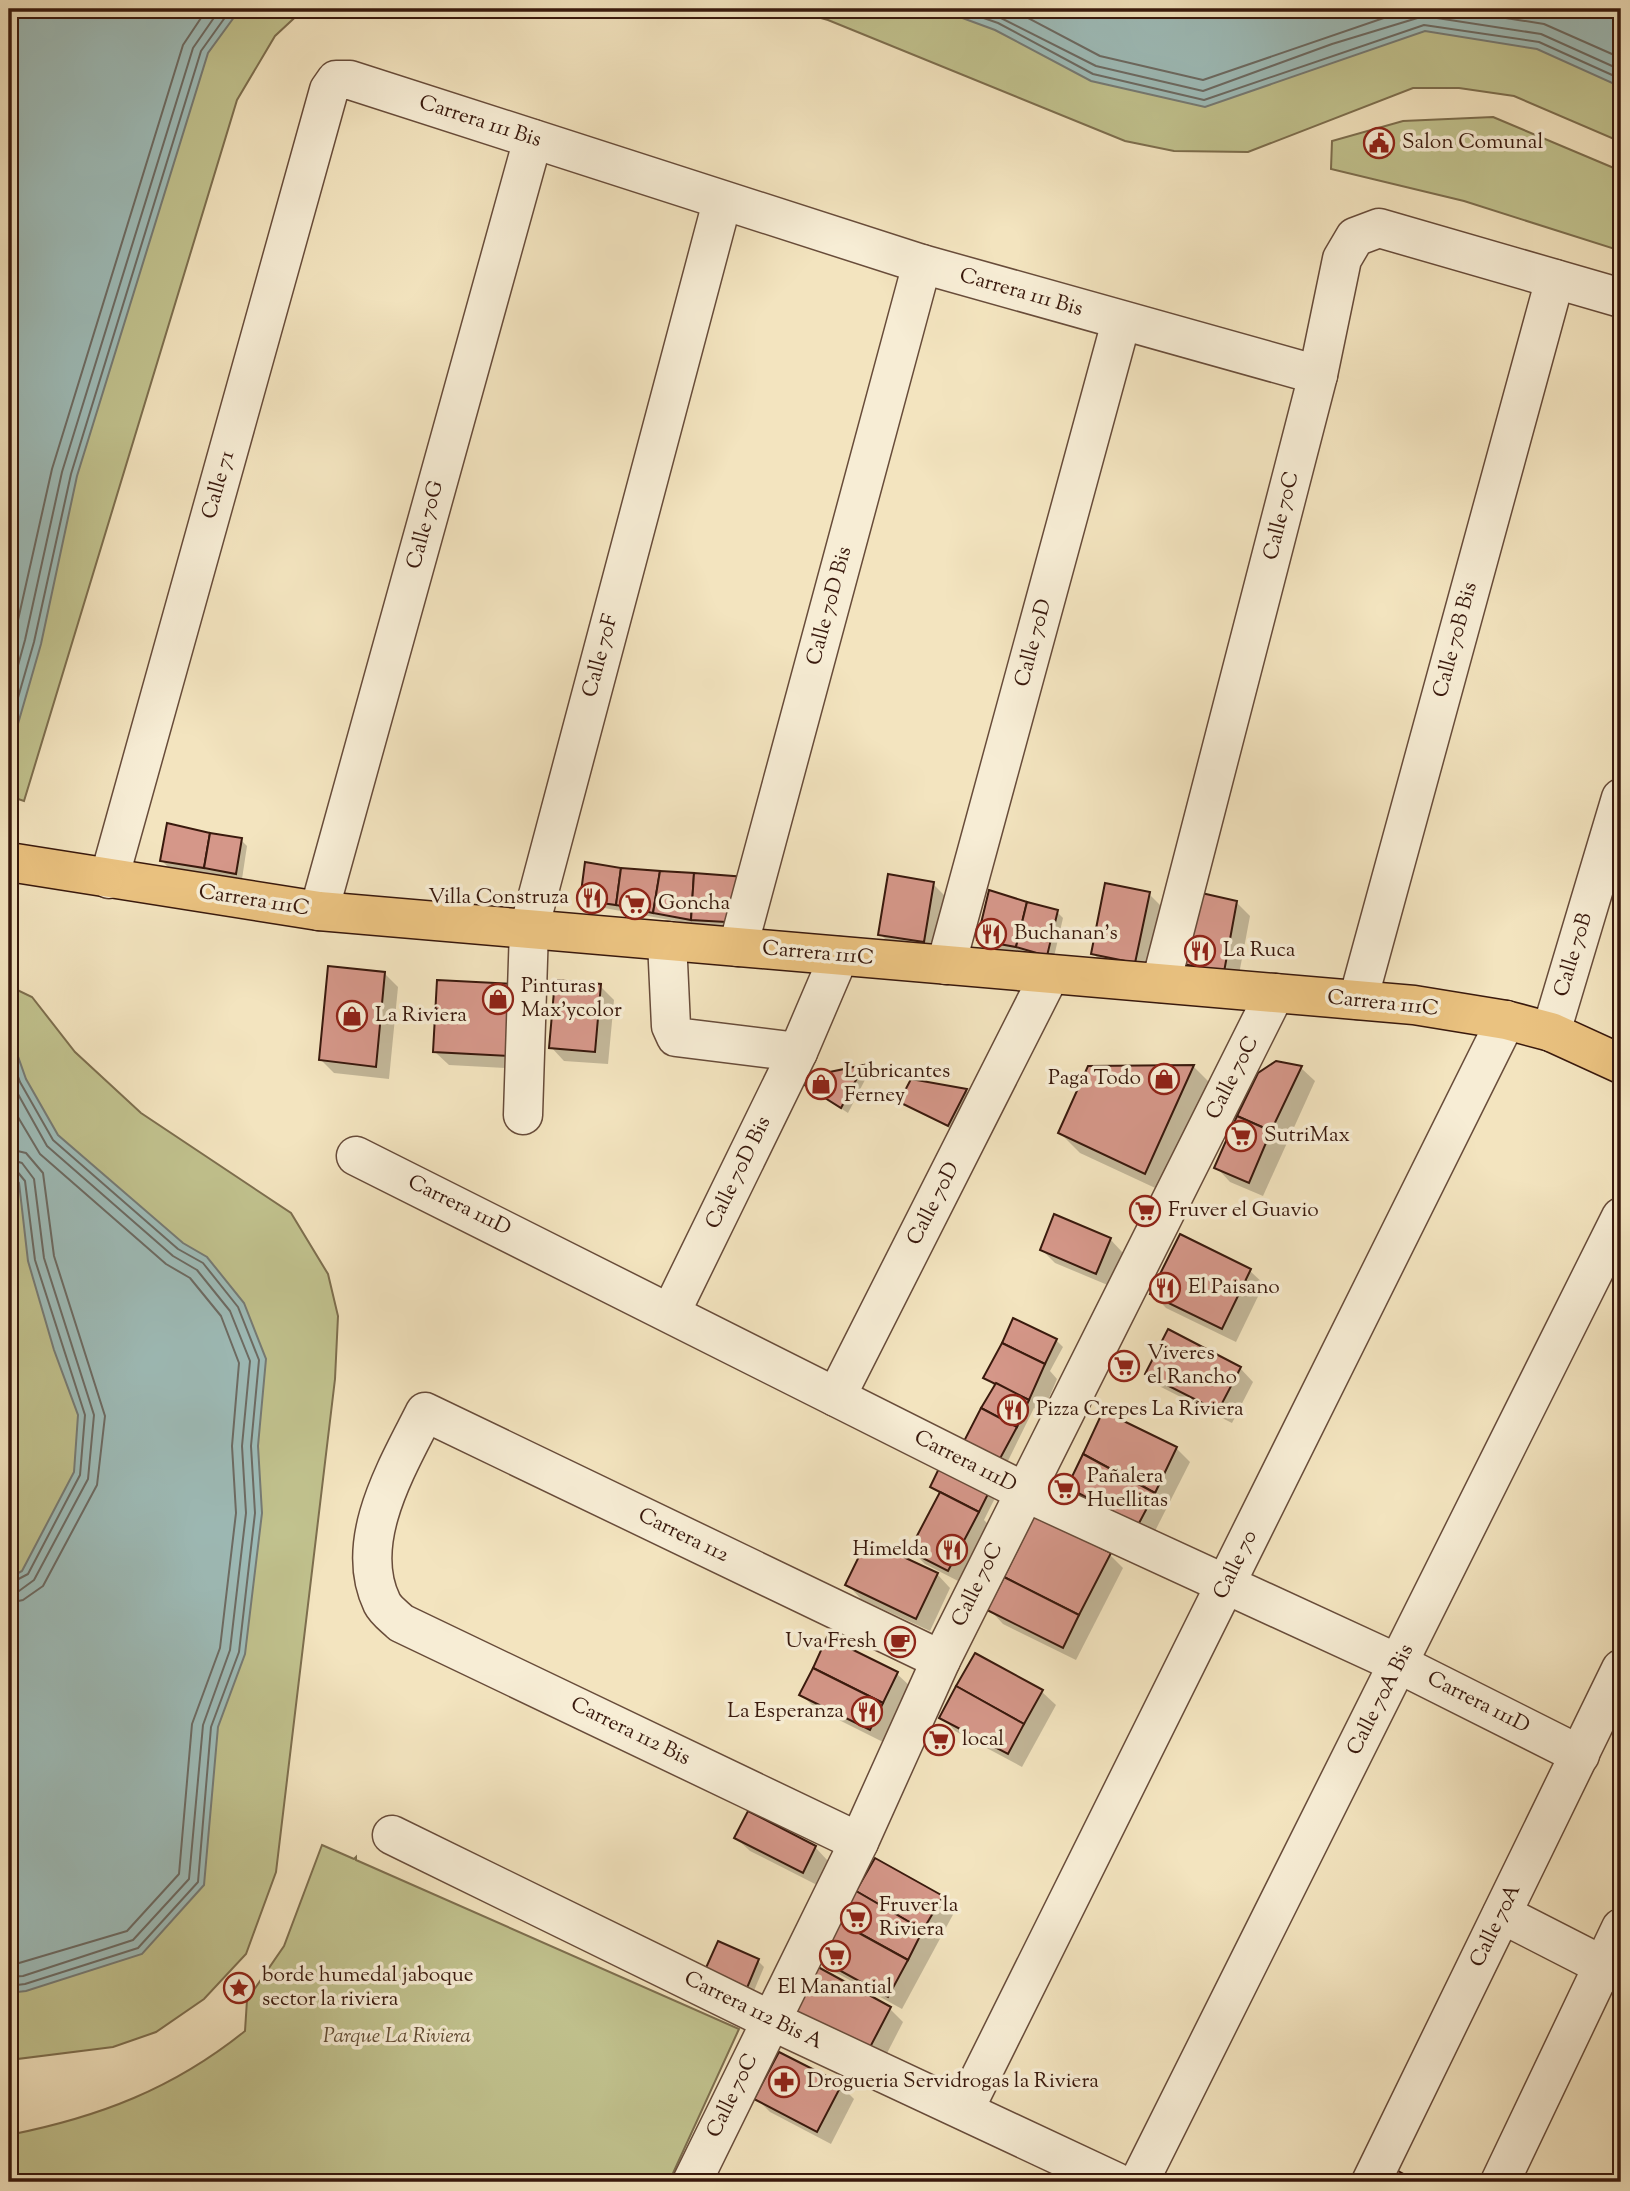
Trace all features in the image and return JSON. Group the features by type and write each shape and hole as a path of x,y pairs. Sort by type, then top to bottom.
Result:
{"main road":[{"name":"Carrera 111C","path":"9,862 319,911 1357,1000 1506,1020 1551,1032 1621,1064"}],"street":[{"name":"Carrera 111 Bis","path":"329,90 336,80 350,80 722,202 922,264 1121,322 1318,375"},
{"name":"Calle 71","path":"108,879 329,90"},
{"name":"Calle 70G","path":"319,911 533,139"},
{"name":"Calle 70F","path":"523,1115 529,929 722,202"},
{"path":"1318,375 1342,259 1355,237 1366,231 1379,228 1621,298"},
{"name":"Calle 70D Bis","path":"738,947 922,264"},
{"name":"Calle 70B Bis","path":"1357,1000 1555,279"},
{"name":"Calle 70D","path":"946,965 1121,322"},
{"name":"Calle 70C","path":"1161,983 1318,375"},
{"name":"Calle 70B","path":"1551,1032 1611,867 1621,798"},
{"path":"667,941 671,1026 676,1037 797,1052"},
{"name":"Calle 70D Bis","path":"671,1312 797,1052 839,956"},
{"name":"Calle 70D","path":"836,1397 1050,974"},
{"name":"Calle 70C","path":"692,2182 859,1842 941,1661 1275,993"},
{"name":"Calle 70","path":"964,2110 1506,1020"},
{"name":"Carrera 111D","path":"356,1156 1025,1492 1399,1664 1580,1755"},
{"name":"Calle 70A Bis","path":"1139,2182 1621,1217"},
{"name":"Carrera 112 Bis","path":"425,1412 392,1478 374,1537 375,1581 383,1606 401,1623 859,1842"},
{"name":"Carrera 112","path":"425,1412 941,1661"},
{"name":"Calle 70A","path":"1371,2182 1621,1669"},
{"name":"Carrera 112 Bis A","path":"391,1835 770,2020 1116,2182"},
{"path":"1502,1914 1612,1970"},
{"path":"1500,2182 1612,1970 1621,1928"}],"green space":[{"path":"9,9 304,9 275,36 237,100 24,801 9,796"},
{"path":"789,9 1621,9 1621,142 1514,96 1459,88 1413,88 1248,152 1174,151 1125,141 828,20"},
{"path":"1493,117 1621,171 1621,251 1464,201 1331,169 1332,141 1403,121"},
{"path":"9,986 32,997 75,1052 141,1113 291,1213 328,1274 338,1316 335,1379 276,1872 246,1954 204,1999 156,2032 113,2047 9,2060"},
{"name":"Parque La Riviera","path":"322,1845 354,1859 356,1857 356,1860 739,2029 669,2182 9,2182 9,2135 74,2119 134,2098 190,2069 245,2031 247,2000 284,1946"}],"water":[{"path":"9,9 240,9 208,53 77,476 41,644 9,755"},
{"path":"938,9 1621,9 1621,87 1537,49 1425,31 1205,107 1091,81 995,30"},
{"path":"9,1031 26,1079 58,1135 183,1243 207,1257 244,1303 266,1359 258,1446 262,1513 245,1654 218,1727 204,1885 142,1954 26,1991 9,1993 9,1578 22,1571 74,1472 78,1415 54,1350 28,1261 19,1183 9,1172"}],"building":[{"path":"167,823 210,833 204,868 160,861"},
{"path":"210,833 242,838 236,874 204,868"},
{"path":"585,862 621,868 616,905 580,900"},
{"path":"621,868 660,871 653,913 616,905"},
{"path":"660,871 694,873 691,920 653,913"},
{"path":"694,873 746,877 744,923 691,920"},
{"path":"888,874 934,882 924,942 878,935"},
{"path":"1105,883 1150,892 1135,963 1091,954"},
{"path":"989,890 1027,902 1016,947 977,940"},
{"path":"1197,892 1237,901 1224,972 1183,964"},
{"path":"1027,902 1058,910 1047,956 1016,947"},
{"name":"La Riviera","path":"328,966 385,972 376,1067 319,1060"},
{"path":"437,980 513,984 509,1056 433,1052"},
{"path":"555,980 601,984 595,1052 549,1048"},
{"path":"1276,1061 1302,1066 1271,1131 1237,1116 1258,1073"},
{"path":"864,1065 841,1108 795,1079"},
{"path":"1194,1065 1145,1174 1058,1133 1088,1066"},
{"path":"911,1079 967,1089 948,1126 899,1102"},
{"path":"1237,1116 1271,1131 1249,1183 1214,1168"},
{"path":"1054,1214 1111,1238 1096,1274 1040,1250"},
{"path":"1180,1234 1251,1269 1222,1329 1150,1294"},
{"path":"1013,1318 1057,1339 1045,1364 1002,1343"},
{"path":"1168,1329 1241,1367 1218,1411 1145,1374"},
{"path":"1002,1343 1045,1364 1029,1400 983,1378"},
{"path":"996,1383 1029,1400 1017,1427 981,1408"},
{"path":"981,1408 1017,1427 996,1466 961,1447"},
{"path":"1103,1411 1177,1447 1155,1493 1083,1454"},
{"path":"1083,1454 1155,1493 1138,1525 1067,1487"},
{"path":"943,1460 992,1486 979,1512 930,1487"},
{"path":"940,1492 979,1512 948,1571 909,1551"},
{"path":"1035,1514 1111,1553 1079,1615 1004,1577"},
{"path":"867,1540 938,1573 916,1619 845,1585"},
{"path":"1004,1577 1079,1615 1063,1648 987,1610"},
{"path":"827,1637 898,1672 883,1703 813,1668"},
{"path":"975,1653 1043,1690 1024,1724 956,1686"},
{"path":"813,1668 883,1703 870,1730 799,1695"},
{"path":"956,1686 1024,1724 1008,1754 939,1718"},
{"path":"748,1811 816,1846 803,1873 734,1838"},
{"path":"875,1858 943,1896 923,1930 856,1891"},
{"path":"856,1891 923,1930 908,1960 839,1922"},
{"path":"839,1922 908,1960 888,1997 819,1959"},
{"path":"718,1941 759,1959 747,1988 705,1970"},
{"path":"818,1967 891,2007 867,2053 794,2013"},
{"path":"779,2052 842,2084 817,2132 754,2099"},
{"path":"1391,2167 1418,2182 1383,2182"}],"place":[{"name":"Salon Comunal","path":"1379,143"},
{"name":"Villa Construza","path":"592,898"},
{"name":"Goncha","path":"635,904"},
{"name":"Buchanan's","path":"991,934"},
{"name":"La Ruca","path":"1200,951"},
{"name":"Pinturas Max'ycolor","path":"498,999"},
{"name":"La Riviera","path":"352,1016"},
{"name":"Paga Todo","path":"1164,1079"},
{"name":"Lubricantes Ferney","path":"821,1084"},
{"name":"SutriMax","path":"1241,1136"},
{"name":"Fruver el Guavio","path":"1145,1211"},
{"name":"El Paisano","path":"1165,1288"},
{"name":"Viveres el Rancho","path":"1124,1366"},
{"name":"Pizza Crepes La Riviera","path":"1013,1410"},
{"name":"Pañalera Huellitas","path":"1064,1489"},
{"name":"Himelda","path":"952,1550"},
{"name":"Uva Fresh","path":"900,1642"},
{"name":"La Esperanza","path":"867,1712"},
{"name":"local","path":"939,1740"},
{"name":"Fruver la Riviera","path":"856,1918"},
{"name":"El Manantial","path":"835,1956"},
{"name":"borde humedal jaboque sector la riviera","path":"239,1988"},
{"name":"Drogueria Servidrogas la Riviera","path":"784,2082"}]}
